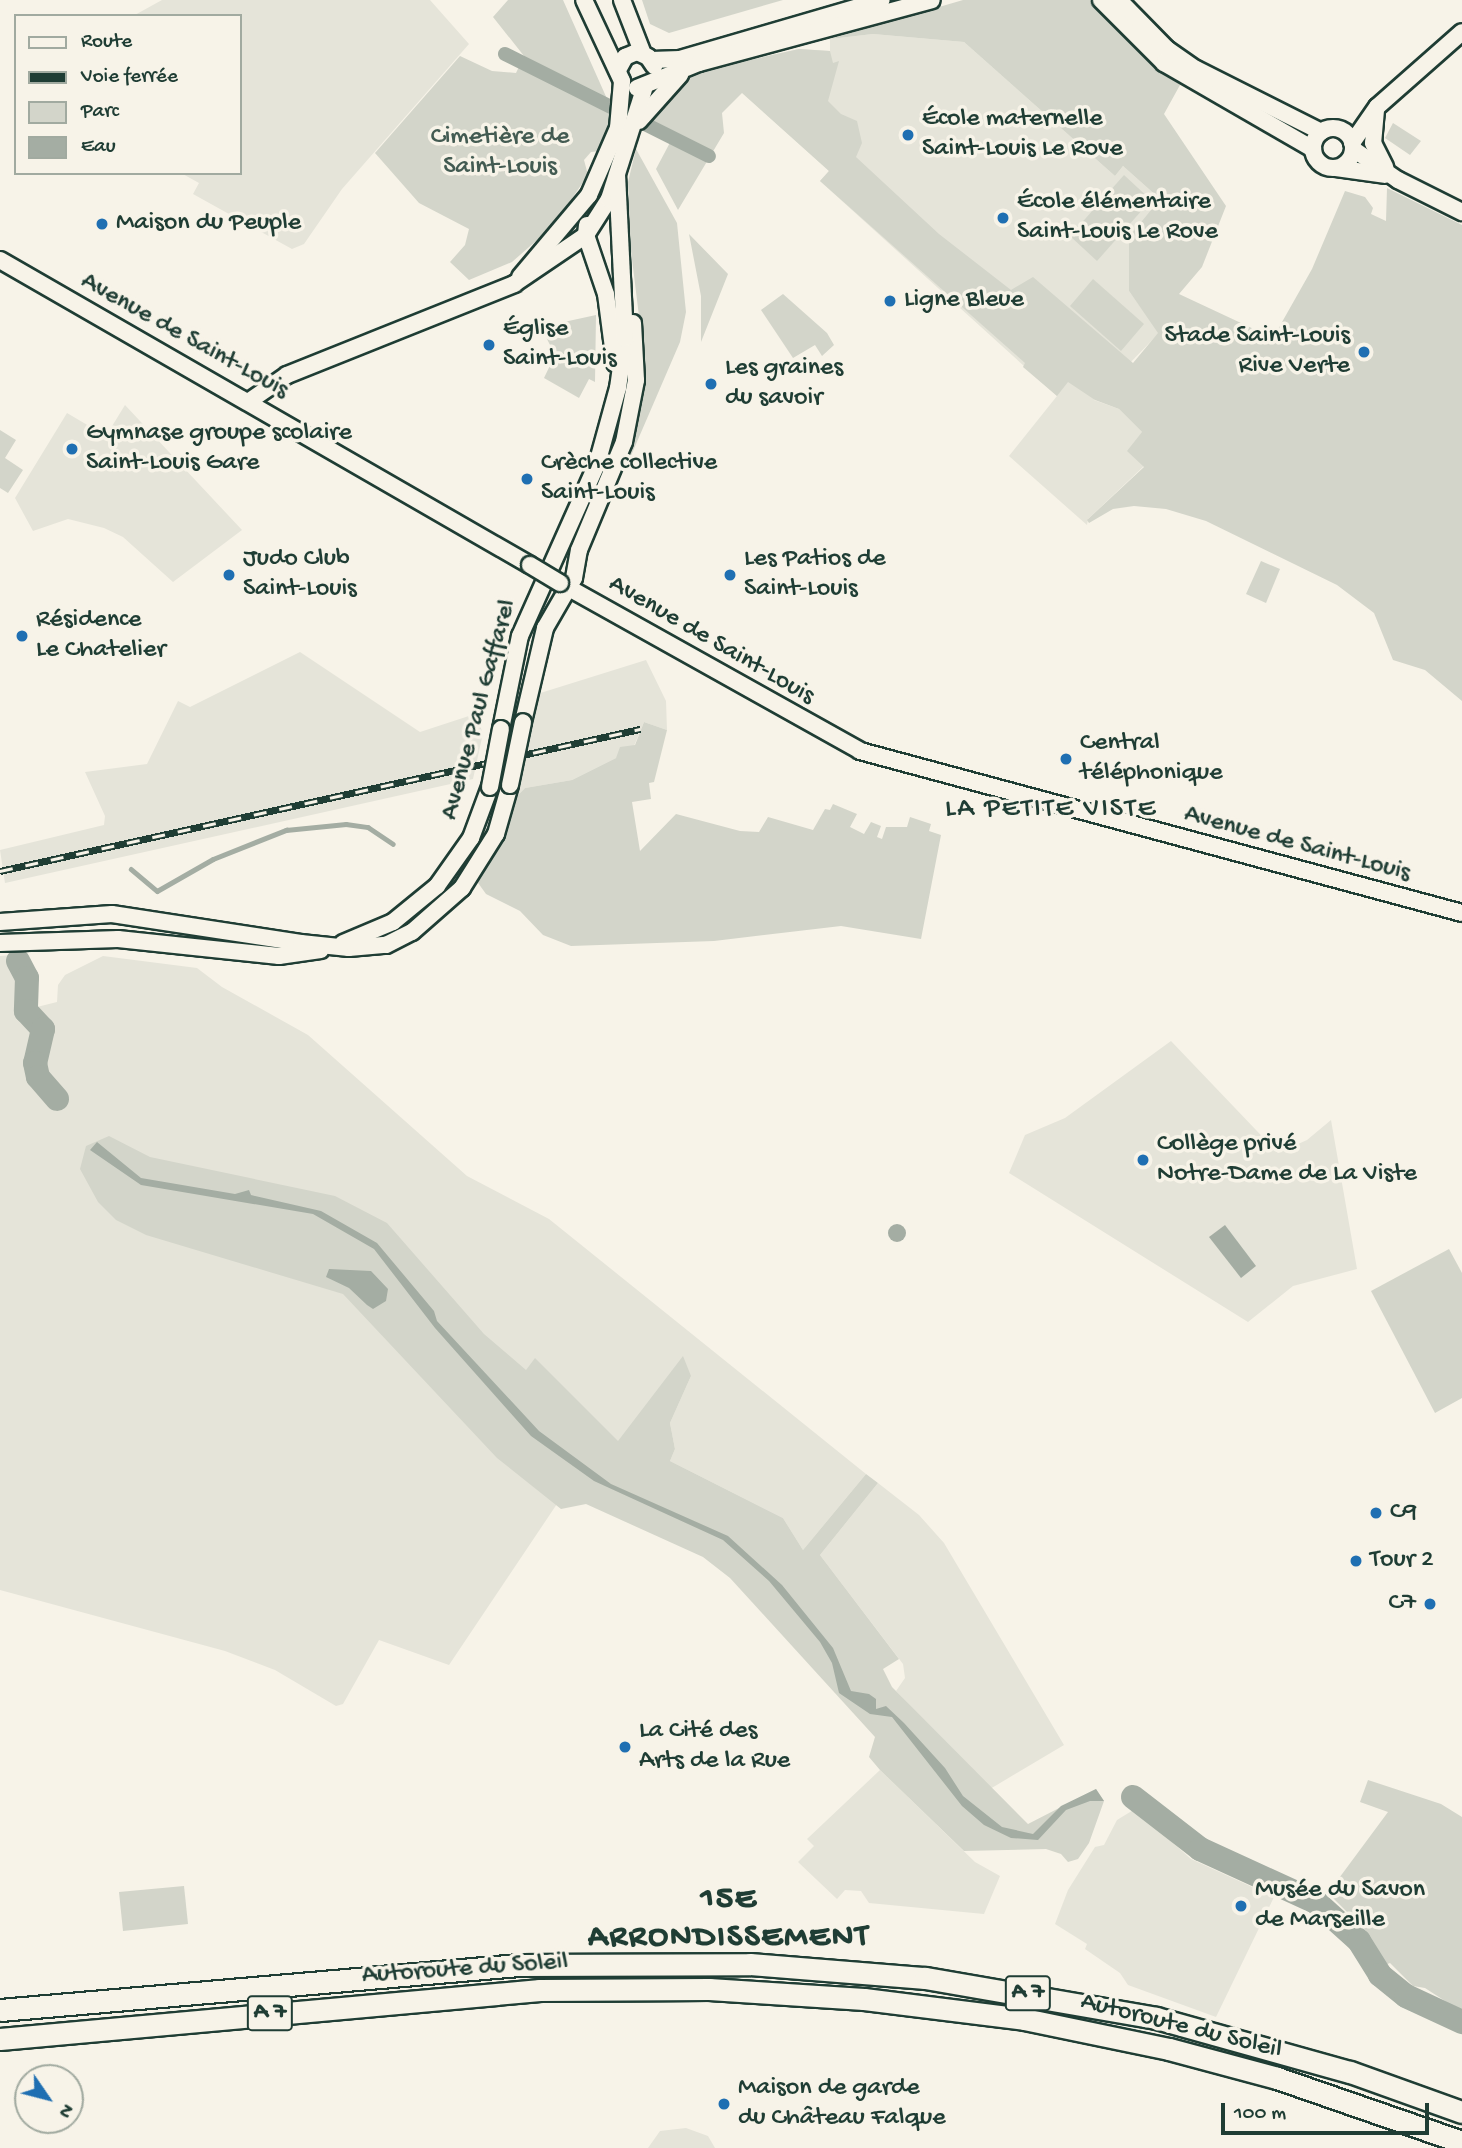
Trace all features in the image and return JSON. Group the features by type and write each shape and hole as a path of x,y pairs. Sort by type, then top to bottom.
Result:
{"highway":[{"name":"Autoroute du Soleil","path":"0,2010 518,1965 750,1964 1004,1989 1207,2032 1350,2072 1462,2112"},
{"name":"Autoroute du Soleil","path":"0,2039 540,1990 742,1991 911,2003 1024,2019 1277,2078 1462,2142"}],"main road":[{"path":"584,0 621,75 633,88 699,63 932,0"},
{"path":"248,402 287,375 514,284 586,235 609,199 647,84 654,71 622,0"},
{"path":"514,284 589,195 616,138 621,75 630,53 680,59 882,0"},
{"path":"1101,0 1164,63 1313,149 1323,166 1394,177"},
{"path":"1119,0 1167,49 1196,69 1321,132 1339,129 1377,107 1462,32"},
{"path":"635,125 673,80 699,63"},
{"path":"1336,168 1348,162 1352,146 1377,107"},
{"path":"1377,107 1377,158 1394,177"},
{"path":"1339,129 1352,146 1394,177 1462,212"},
{"path":"1313,149 1321,132"},
{"name":"Avenue Paul Gaffarel","path":"4,943 118,939 279,956 333,946 393,922 437,886 471,838 490,787 520,636 597,464 618,388 625,338 624,272 617,175"},
{"name":"Avenue Paul Gaffarel","path":"589,195 586,235 606,294 618,388"},
{"name":"Avenue de Saint-Louis","path":"0,260 564,586 860,751 1462,913"},
{"path":"4,921 112,914 333,946 386,945 440,910 481,863 506,810 540,642 609,487 634,404 636,355 624,272"}],"shaded area":[{"path":"162,0 430,0 469,44 342,189 304,244 292,249 193,194 199,183 185,175 242,175 242,14 137,14"},
{"name":"École élémentaire Saint-Louis Le Rove","path":"873,34 964,42 1115,176 1123,166 1160,199 1129,291 1159,333 1094,400 1119,409 1142,432 1144,466 1088,519 1087,525 1009,456 1057,396 820,181 829,171 715,68 799,49 830,51 830,39"},
{"path":"125,405 242,530 173,582 123,537 104,528 68,519 33,531 15,498 67,413 106,436"},
{"path":"300,652 420,732 475,714 483,733 473,779 5,883 0,850 104,825 105,816 85,772 147,764 178,701 190,707"},
{"path":"646,660 666,701 667,730 644,722 634,746 616,758 572,780 525,788 514,799 534,695"},
{"path":"12,955 21,1011 57,1002 58,985 65,975 103,956 197,968 222,987 308,1035 467,1176 549,1219 866,1474 803,1550 783,1518 670,1461 675,1449 670,1423 691,1376 567,1489 449,1665 379,1640 343,1704 336,1706 275,1670 225,1651 0,1590 0,956"},
{"path":"1171,1041 1278,1153 1307,1140 1331,1120 1357,1269 1293,1286 1248,1322 1009,1173 1025,1135 1065,1118"},
{"path":"878,1483 919,1515 944,1543 1064,1745 990,1789 896,1691 905,1678 903,1664 820,1555"},
{"path":"880,1770 975,1862 1000,1876 984,1914 869,1903 861,1891 845,1890 837,1899 798,1862 814,1846 807,1839"},
{"path":"1135,1809 1191,1859 1274,1897 1216,2017 1128,1985 1120,1973 1085,1949 1087,1944 1055,1924 1068,1890 1095,1847 1104,1845 1117,1820"},
{"path":"686,2128 708,2136 715,2148 648,2148 660,2131"}],"green space":[{"name":"Cimetière de Saint-Louis","path":"508,0 563,0 616,119 601,151 591,152 584,160 588,175 553,226 512,262 469,280 450,262 465,245 469,229 419,203 375,153 460,56 492,71 516,73 524,56 493,17"},
{"path":"642,0 783,0 669,33 650,24"},
{"path":"963,0 1090,0 1180,85 1164,114 1226,206 1202,267 1179,294 1273,338 1312,269 1345,191 1365,197 1373,208 1371,214 1386,221 1387,188 1462,225 1462,701 1425,670 1393,660 1374,613 1337,585 1206,521 1166,509 1134,506 1113,509 1089,523 1087,520 1144,467 1127,451 1142,432 1119,409 1095,400 1068,382 1057,396 1023,367 1025,363 820,181 829,171 742,93 722,113 724,133 678,210 656,169 674,135 649,122 673,91 688,79 715,68 799,49 830,51 833,63 839,61 828,101 841,114 857,121 862,143 856,157 939,234 1011,290 1033,277 1133,363 1158,333 1129,291 1129,237 1160,199 1123,166 1115,176 964,42 873,34 830,39"},
{"path":"1393,123 1421,141 1410,155 1385,138"},
{"path":"636,149 677,223 686,312 680,342 627,465 645,365 630,243 628,182"},
{"path":"1124,175 1151,200 1097,261 1070,236"},
{"path":"689,234 728,274 701,342 701,296"},
{"path":"1093,279 1144,324 1121,351 1070,306"},
{"path":"783,294 827,333 834,345 822,356 815,345 793,358 761,310"},
{"path":"596,315 595,382 589,379 579,398 544,378 555,355 541,327"},
{"path":"0,430 16,440 5,458 23,470 8,493 0,488"},
{"path":"1261,561 1280,569 1266,603 1246,594"},
{"path":"644,722 667,730 654,782 649,783 651,799 632,802 640,851 676,814 740,831 759,832 768,817 813,830 825,809 830,810 833,804 857,814 850,827 864,834 871,822 881,826 877,837 882,839 886,827 907,827 910,817 931,824 929,831 941,835 921,939 841,926 714,941 571,946 543,935 520,911 486,894 476,880 495,849 514,799 525,788 572,780 616,758 620,747 635,745"},
{"path":"109,1136 150,1157 335,1196 387,1223 484,1334 526,1370 535,1358 618,1441 683,1356 691,1376 670,1423 675,1449 670,1461 783,1518 803,1550 866,1474 878,1483 820,1555 899,1659 883,1669 892,1687 1028,1824 1096,1789 1104,1801 1089,1843 1078,1859 1068,1862 1061,1854 1046,1849 964,1851 880,1770 869,1757 875,1737 730,1578 703,1557 586,1504 561,1509 497,1458 343,1294 146,1235 116,1220 98,1202 80,1169 86,1146"},
{"path":"1449,1249 1462,1273 1462,1398 1435,1413 1371,1291"},
{"path":"1368,1780 1441,1804 1462,1817 1462,2012 1425,1988 1413,1986 1390,1963 1382,1966 1366,1931 1328,1893 1388,1812 1360,1802"},
{"path":"184,1886 188,1924 123,1931 119,1892"}],"water":[{"path":"97,1142 141,1178 235,1194 249,1190 251,1195 321,1211 377,1243 434,1311 437,1321 539,1431 611,1484 728,1536 782,1585 833,1648 851,1691 869,1694 876,1699 876,1709 886,1706 945,1768 963,1796 1002,1827 1033,1834 1061,1806 1096,1789 1104,1801 1090,1801 1066,1810 1038,1840 1011,1838 984,1825 962,1806 892,1717 870,1714 839,1693 832,1663 820,1642 769,1581 723,1540 594,1481 531,1436 435,1328 374,1249 313,1214 141,1185 90,1150"},
{"path":"897,1224 903,1227 906,1233 903,1239 897,1242 891,1239 888,1233 891,1227"},
{"path":"1225,1225 1256,1266 1241,1278 1209,1237"},
{"path":"329,1269 371,1271 388,1289 386,1301 373,1309 349,1288 326,1277"}],"waterway":[{"path":"505,54 709,156"},
{"path":"131,869 157,891 213,859 286,830 346,824 368,827 393,844"},
{"path":"18,961 27,978 26,1011 43,1029 35,1063 38,1077 57,1099"},
{"path":"1133,1797 1200,1849 1316,1902 1359,1941 1380,1975 1406,1996 1462,2022"}],"railway":[{"path":"0,871 640,729"}],"place":[{"name":"École maternelle Saint-Louis Le Rove","path":"908,135"},
{"name":"École élémentaire Saint-Louis Le Rove","path":"1003,218"},
{"name":"Maison du Peuple","path":"102,224"},
{"name":"Ligne Bleue","path":"890,301"},
{"name":"Église Saint-Louis","path":"489,345"},
{"name":"Stade Saint-Louis Rive Verte","path":"1364,352"},
{"name":"Les graines du savoir","path":"711,384"},
{"name":"Gymnase groupe scolaire Saint-Louis Gare","path":"72,449"},
{"name":"Crèche collective Saint-Louis","path":"527,479"},
{"name":"Judo Club Saint-Louis","path":"229,575"},
{"name":"Les Patios de Saint-Louis","path":"730,575"},
{"name":"Résidence Le Chatelier","path":"22,636"},
{"name":"Central téléphonique","path":"1066,759"},
{"name":"Collège privé Notre-Dame de La Viste","path":"1143,1160"},
{"name":"C9","path":"1376,1513"},
{"name":"Tour 2","path":"1356,1561"},
{"name":"C7","path":"1430,1604"},
{"name":"La Cité des Arts de la Rue","path":"625,1747"},
{"name":"Musée du Savon de Marseille","path":"1241,1906"},
{"name":"Maison de garde du Château Falque","path":"724,2104"}],"district":[{"name":"LA PETITE VISTE","path":"1051,810"},
{"name":"15E ARRONDISSEMENT","path":"729,1920"}]}
